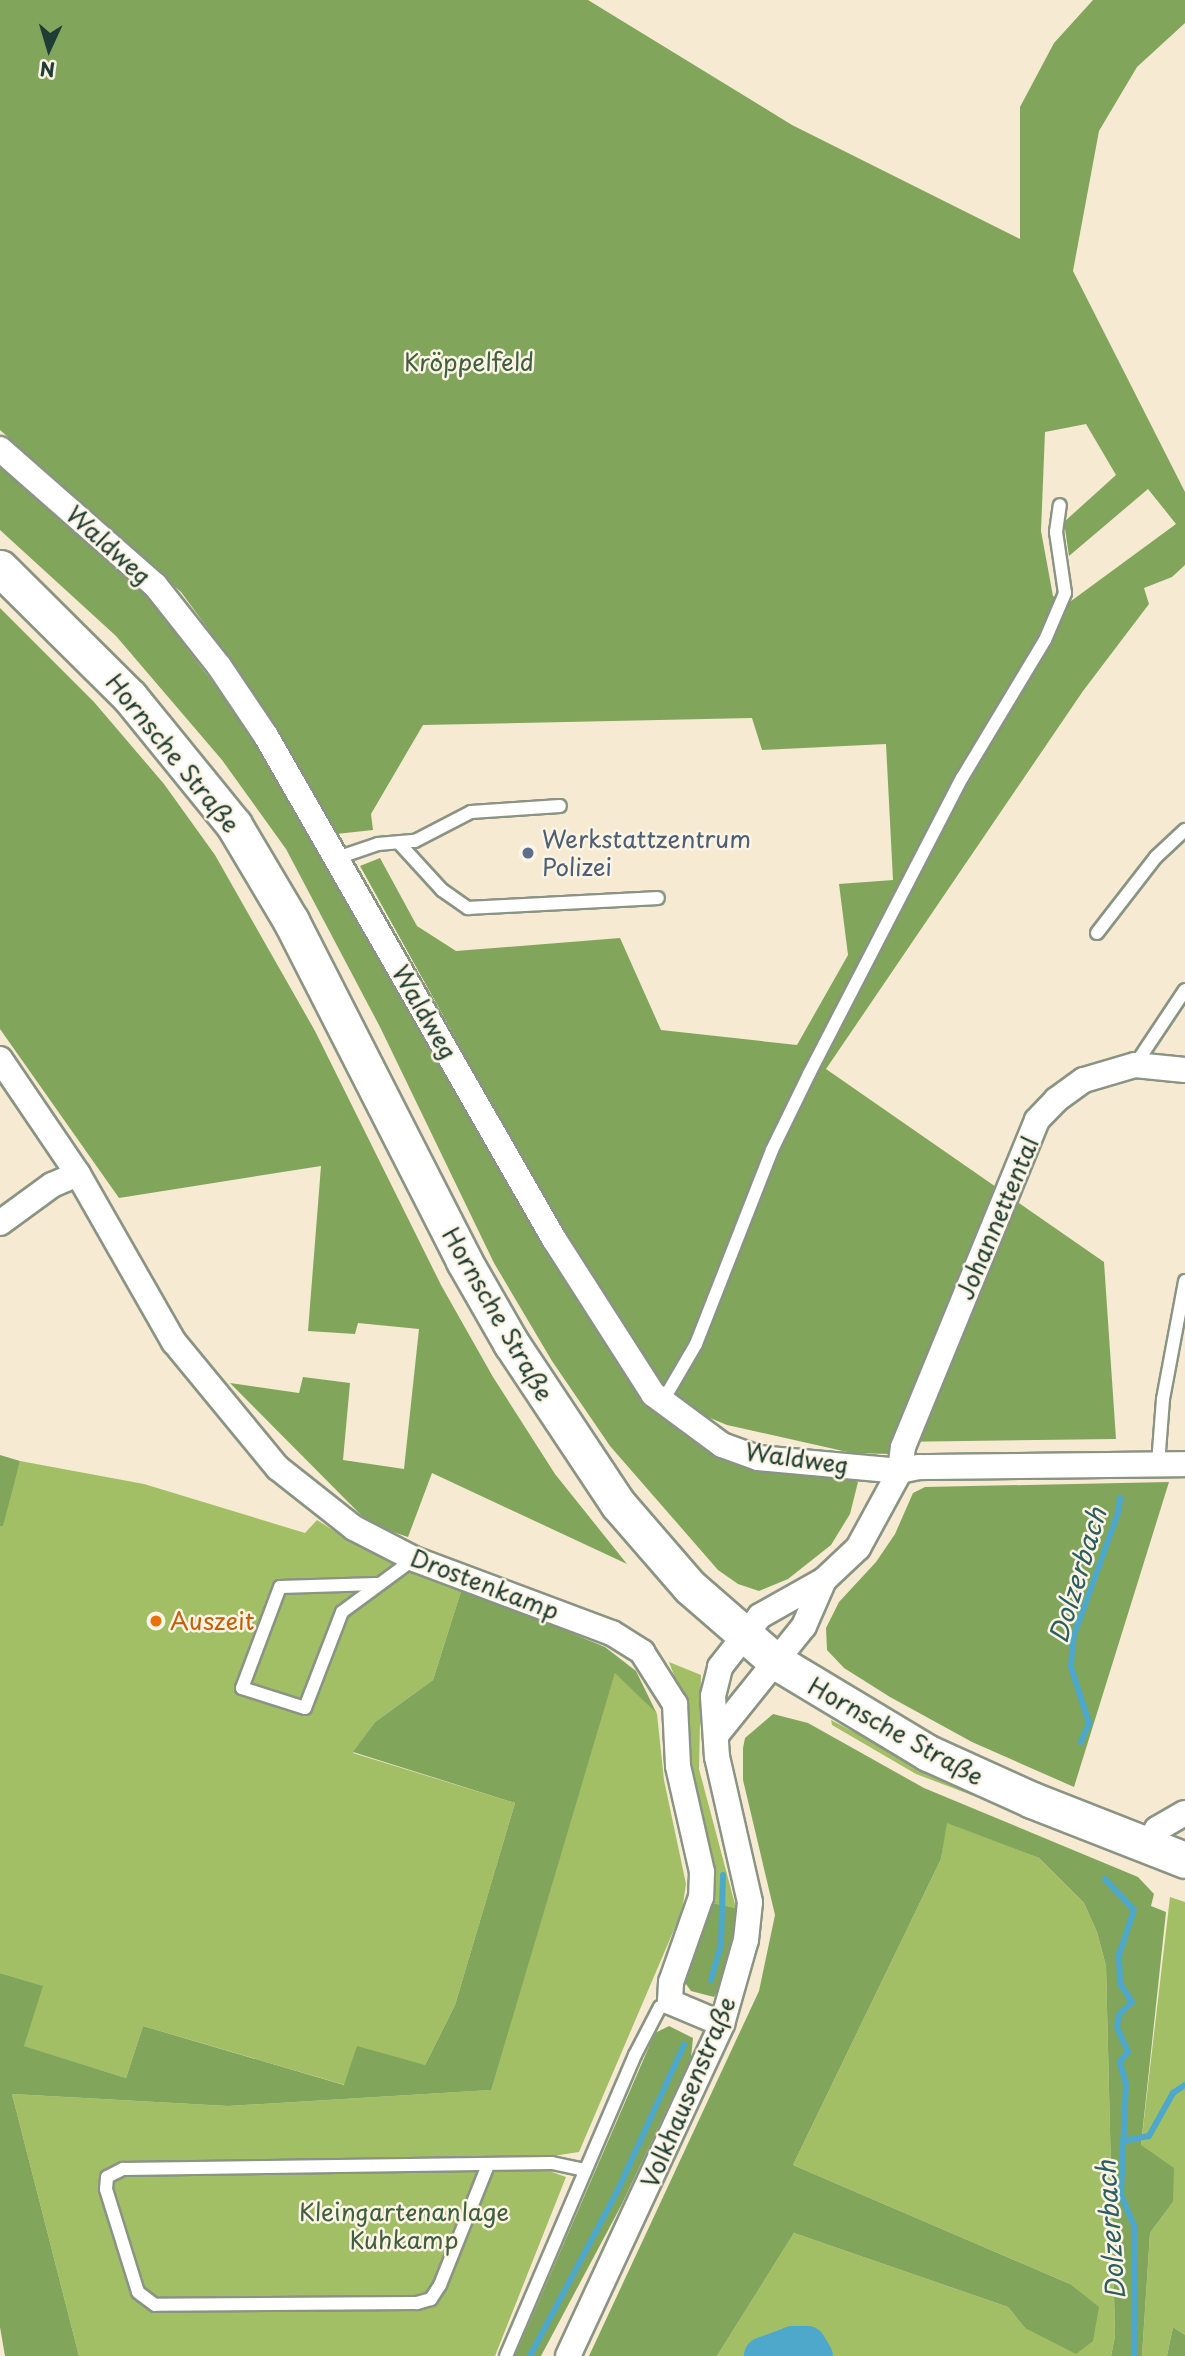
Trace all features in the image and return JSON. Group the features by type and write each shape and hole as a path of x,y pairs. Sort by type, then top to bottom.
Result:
{"main road":[{"name":"Hornsche Straße","path":"0,568 130,697 234,825 292,921 464,1261 540,1391 618,1504 690,1587 742,1636 775,1661 928,1753 1185,1860"}],"street":[{"name":"Waldweg","path":"0,449 155,585 267,736 554,1239 661,1405 722,1445 758,1458 900,1471 919,1467 1185,1464"},
{"name":"Drostenkamp","path":"0,1059 78,1174 174,1342 244,1432 278,1468 354,1528 414,1559 612,1633 642,1652 675,1704 678,1766 702,1872 701,1897 671,1982 670,2002"},
{"name":"Johannettental","path":"824,1580 868,1534 900,1471 903,1447 1037,1120 1056,1100 1084,1080 1135,1065 1185,1070"},
{"path":"0,1223 52,1185 78,1174"},
{"name":"Volkhausenstraße","path":"568,2356 722,2024 746,1940 750,1902 717,1757 718,1733 713,1696 720,1667 760,1616 824,1580"},
{"path":"718,1733 804,1626 824,1580"},
{"path":"1147,1845 1157,1829 1185,1814"},
{"path":"670,2002 722,2024"}],"lane":[{"path":"661,1405 696,1344 772,1150 809,1074 962,778 1045,640 1065,593 1056,532 1059,505"},
{"path":"337,858 415,841 471,812 560,806"},
{"path":"1097,933 1156,857 1185,830"},
{"path":"399,843 442,890 468,908 658,898"},
{"path":"1135,1065 1185,990"},
{"path":"1158,1464 1163,1399 1185,1281"},
{"path":"377,1584 280,1587 242,1688 305,1708 342,1612 414,1559"},
{"path":"506,2356 584,2169 652,2020 670,2002"},
{"path":"488,2165 440,2285 431,2299 418,2303 155,2305 138,2292 106,2189 107,2177 123,2169 552,2163 584,2169"}],"green space":[{"name":"Kröppelfeld","path":"0,0 588,0 792,125 1020,239 1020,107 1054,43 1093,0 1185,0 1185,23 1137,67 1099,131 1073,271 1185,492 1185,565 1172,577 1144,588 1149,604 1083,691 826,1069 1104,1262 1116,1439 894,1442 889,1454 852,1453 727,1425 691,1410 657,1377 564,1233 360,866 380,858 417,926 456,951 620,938 661,1030 797,1045 848,955 839,884 893,880 886,744 762,750 752,718 423,725 371,814 373,830 336,834 245,679 181,592 0,430","holes":["1086,424 1116,475 1064,522 1069,556 1148,489 1176,524 1067,604 1053,596 1041,531 1045,432"]},
{"path":"0,465 138,585 237,714 575,1297 647,1402 709,1453 754,1467 845,1475 858,1482 850,1514 831,1545 788,1579 759,1591 738,1584 718,1570 610,1446 552,1361 494,1263 380,1027 286,849 222,760 116,636 0,530"},
{"path":"0,608 94,702 164,784 215,855 315,1031 441,1285 493,1377 555,1474 627,1564 432,1473 408,1537 384,1529 364,1518 230,1383 299,1393 303,1377 350,1383 343,1460 404,1469 419,1329 358,1323 355,1334 308,1331 321,1166 119,1198 0,1029"},
{"path":"0,1455 20,1461 3,1526 0,1526"},
{"path":"20,1461 144,1484 305,1533 317,1520 353,1543 462,1588 433,1680 375,1722 353,1753 515,1803 455,2005 425,2065 414,2064 345,2085 143,2026 126,2078 23,2046 42,1986 0,1973 0,1526"},
{"path":"1169,1482 1074,1787 972,1742 890,1697 844,1668 827,1650 826,1628 839,1602 876,1562 895,1534 913,1493 925,1487"},
{"path":"462,1588 605,1647 636,1671 657,1714 615,1673 491,2090 228,2106 12,2094 79,2356 5,2356 0,2327 0,1973 43,1986 24,2046 126,2078 143,2026 344,2085 357,2046 425,2065 455,2005 515,1803 353,1752 375,1722 433,1680"},
{"path":"669,1662 701,1675 699,1769 736,1908 712,1903 690,1775 685,1704"},
{"name":"Kleingartenanlage Kuhkamp","path":"615,1672 657,1714 664,1780 686,1884 682,1911 579,2152 553,2156 552,2172 566,2177 495,2356 79,2356 12,2094 228,2106 490,2090"},
{"path":"773,1714 808,1723 924,1788 1138,1877 1154,1894 1151,1906 1166,1912 1141,2145 1174,2168 1173,2202 1150,2233 1142,2356 1111,2356 1115,2336 1106,1966 1097,1932 1084,1903 1039,1858 947,1823 941,1859 793,2165 1070,2284 1099,2307 1093,2341 1076,2354 1025,2328 1008,2307 794,2233 717,2356 589,2356 759,1991 775,1915 743,1780 743,1748 745,1738"},
{"path":"831,1720 956,1785 1185,1876 916,1774 832,1725"},
{"path":"946,1822 1039,1858 1084,1903 1097,1932 1106,1966 1115,2336 1111,2356 717,2356 794,2233 1008,2307 1025,2328 1070,2284 793,2165 941,1859"},
{"path":"1170,1897 1185,1902 1185,2335 1173,2327 1167,2356 1142,2356 1150,2233 1173,2202 1141,2145"},
{"path":"712,1903 736,1908 736,1937 727,1975 714,1997 691,1991 683,1980"},
{"path":"669,2026 693,2038 691,2058 622,2204 541,2356 515,2356 655,2033"},
{"path":"1173,2327 1185,2335 1185,2356 1167,2356"}],"waterway":[{"name":"Dolzerbach","path":"1081,1742 1089,1723 1071,1667 1073,1638 1118,1513 1120,1498"},
{"path":"711,1980 721,1944 723,1875"},
{"name":"Dolzerbach","path":"1105,1879 1134,1910 1119,1955 1120,1983 1132,2002 1119,2015 1117,2027 1128,2052 1120,2062 1126,2084 1121,2195 1134,2226 1135,2356"},
{"path":"530,2356 617,2192 684,2045"},
{"path":"1123,2141 1149,2136 1173,2093 1185,2085"},
{"path":"763,2356 793,2345 807,2345 814,2356"}],"place":[{"name":"Werkstattzentrum Polizei","path":"528,853"},
{"name":"Auszeit","path":"156,1621"}]}
